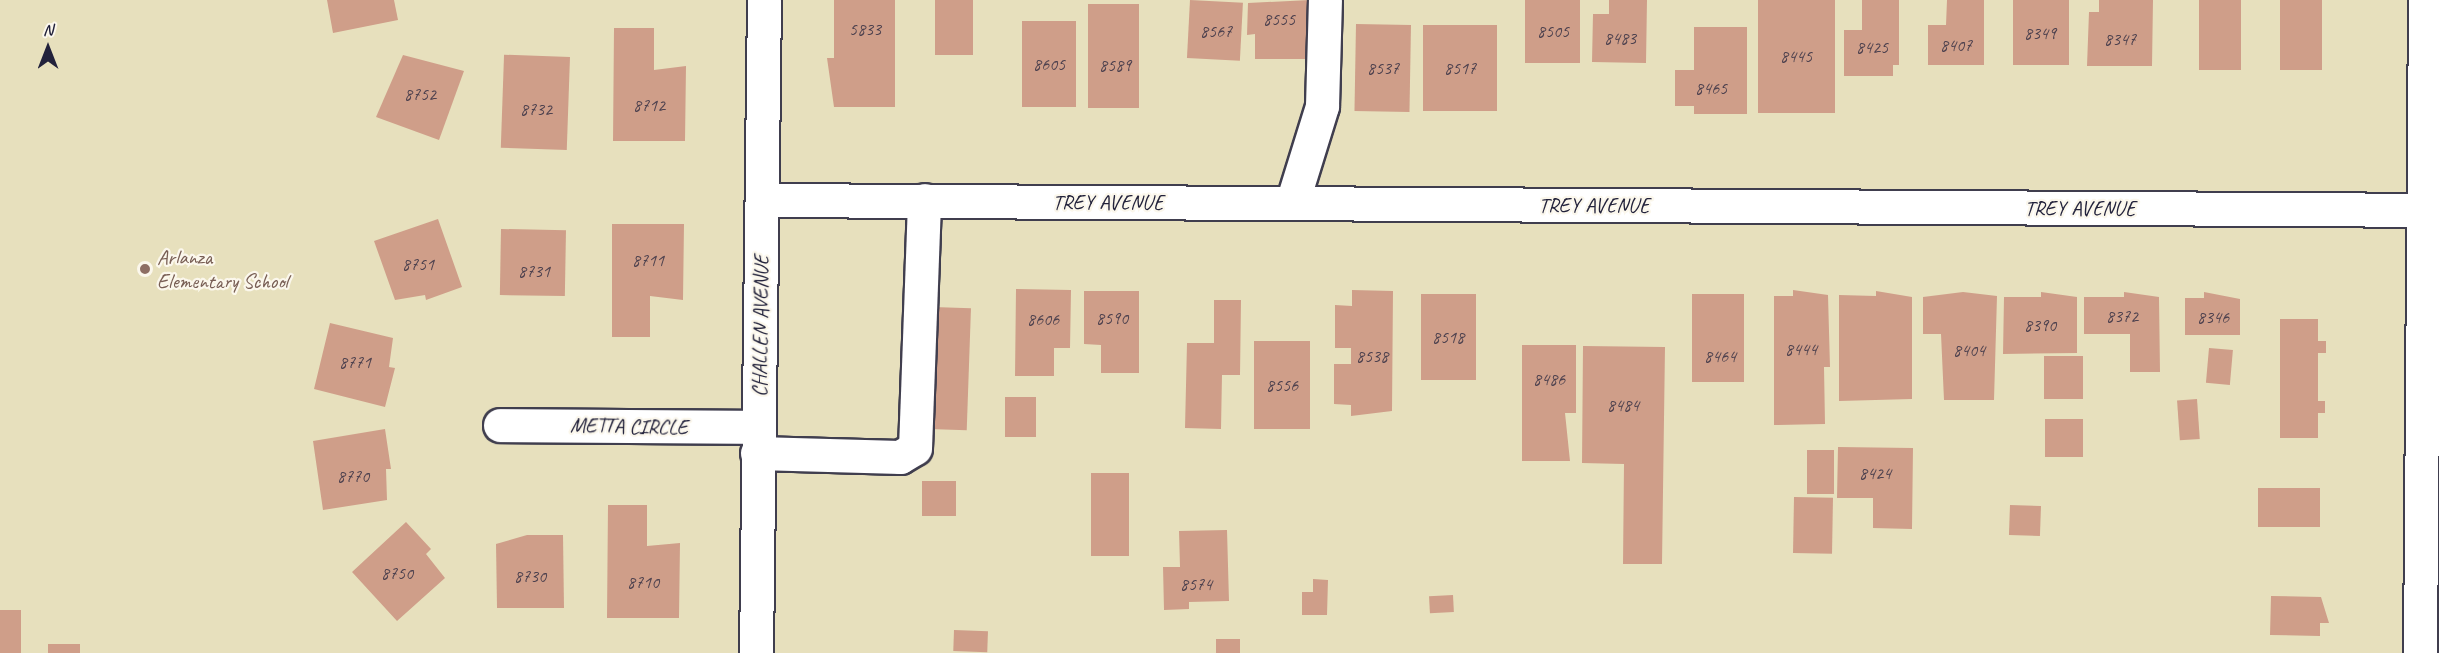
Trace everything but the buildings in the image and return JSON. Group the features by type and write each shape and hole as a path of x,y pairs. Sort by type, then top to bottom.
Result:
{"street":[{"name":"CHALLEN AVENUE","path":"756,653 764,0"},
{"path":"1292,203 1322,106 1325,0"},
{"path":"2420,653 2430,545 2425,210 2425,0"},
{"name":"TREY AVENUE","path":"762,200 2425,210"},
{"name":"METTA CIRCLE","path":"501,425 757,440 900,457 915,448 924,200"}],"place":[{"name":"Arlanza Elementary School","path":"145,269"}]}
